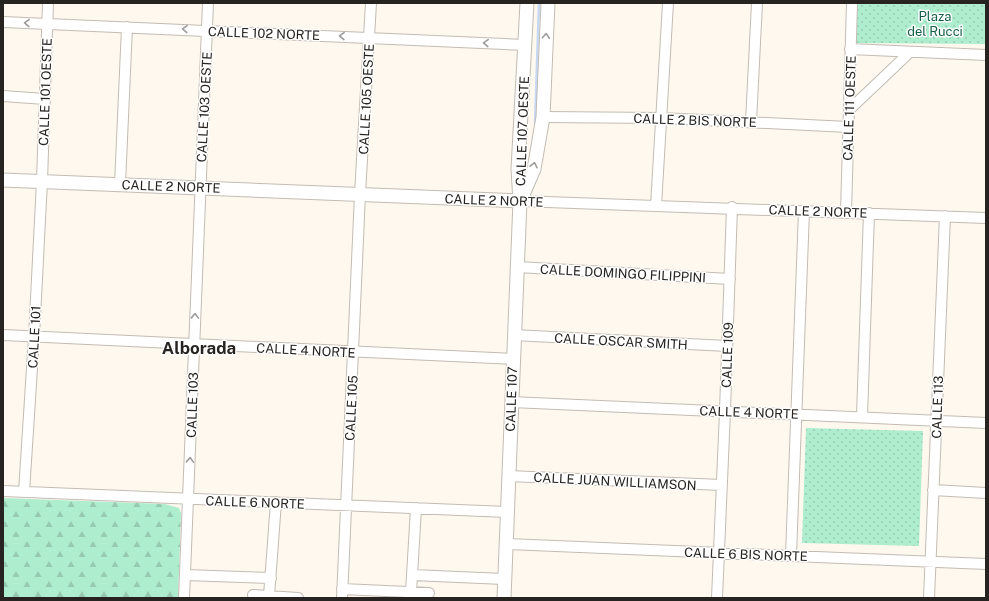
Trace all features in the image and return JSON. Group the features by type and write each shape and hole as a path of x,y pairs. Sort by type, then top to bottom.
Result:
{"street":[{"name":"CALLE 101 OESTE","path":"42,181 48,3"},
{"name":"CALLE 103 OESTE","path":"200,188 208,3"},
{"name":"CALLE 105 OESTE","path":"360,194 371,3"},
{"name":"CALLE 107 OESTE","path":"520,201 518,169 527,3"},
{"name":"CALLE 107 OESTE","path":"520,201 534,169 543,117 548,3"},
{"path":"656,206 668,3"},
{"path":"750,122 757,3"},
{"name":"CALLE 111 OESTE","path":"846,212 852,3"},
{"name":"CALLE 102 NORTE","path":"3,22 525,45"},
{"path":"120,184 126,27"},
{"path":"850,49 986,55"},
{"path":"848,110 910,52"},
{"path":"3,96 45,99"},
{"name":"CALLE 2 BIS NORTE","path":"543,117 661,118 848,127"},
{"name":"CALLE 2 NORTE","path":"3,180 986,218"},
{"name":"CALLE 101","path":"24,492 42,181"},
{"name":"CALLE 103","path":"184,598 200,188"},
{"name":"CALLE 105","path":"342,594 360,194"},
{"name":"CALLE 107","path":"504,598 520,201"},
{"name":"CALLE 109","path":"717,598 732,208"},
{"path":"791,555 804,211"},
{"path":"862,416 869,213"},
{"name":"CALLE 113","path":"929,598 945,216"},
{"name":"CALLE DOMINGO FILIPPINI","path":"517,266 730,279"},
{"name":"CALLE 4 NORTE","path":"3,335 513,360"},
{"name":"CALLE OSCAR SMITH","path":"514,335 727,346"},
{"name":"CALLE 4 NORTE","path":"511,402 862,416 986,423"},
{"name":"CALLE JUAN WILLIAMSON","path":"508,476 722,486"},
{"path":"933,490 986,493"},
{"name":"CALLE 6 NORTE","path":"3,491 507,512"},
{"path":"269,596 276,502"},
{"path":"411,592 416,508"},
{"name":"CALLE 6 BIS NORTE","path":"506,544 986,564"},
{"path":"185,575 254,576 271,578"},
{"path":"254,576 253,597 269,596 298,598"},
{"path":"412,576 504,579"},
{"path":"342,594 411,592 429,595 430,576"}],"green space":[{"name":"Plaza del Rucci","path":"858,3 986,3 986,44 855,43"},
{"path":"806,428 923,431 919,546 802,543"},
{"path":"3,498 165,504 179,508 181,513 178,598 3,598"}],"waterway":[{"path":"535,124 539,3"}],"district":[{"name":"Alborada","path":"199,348"}]}
